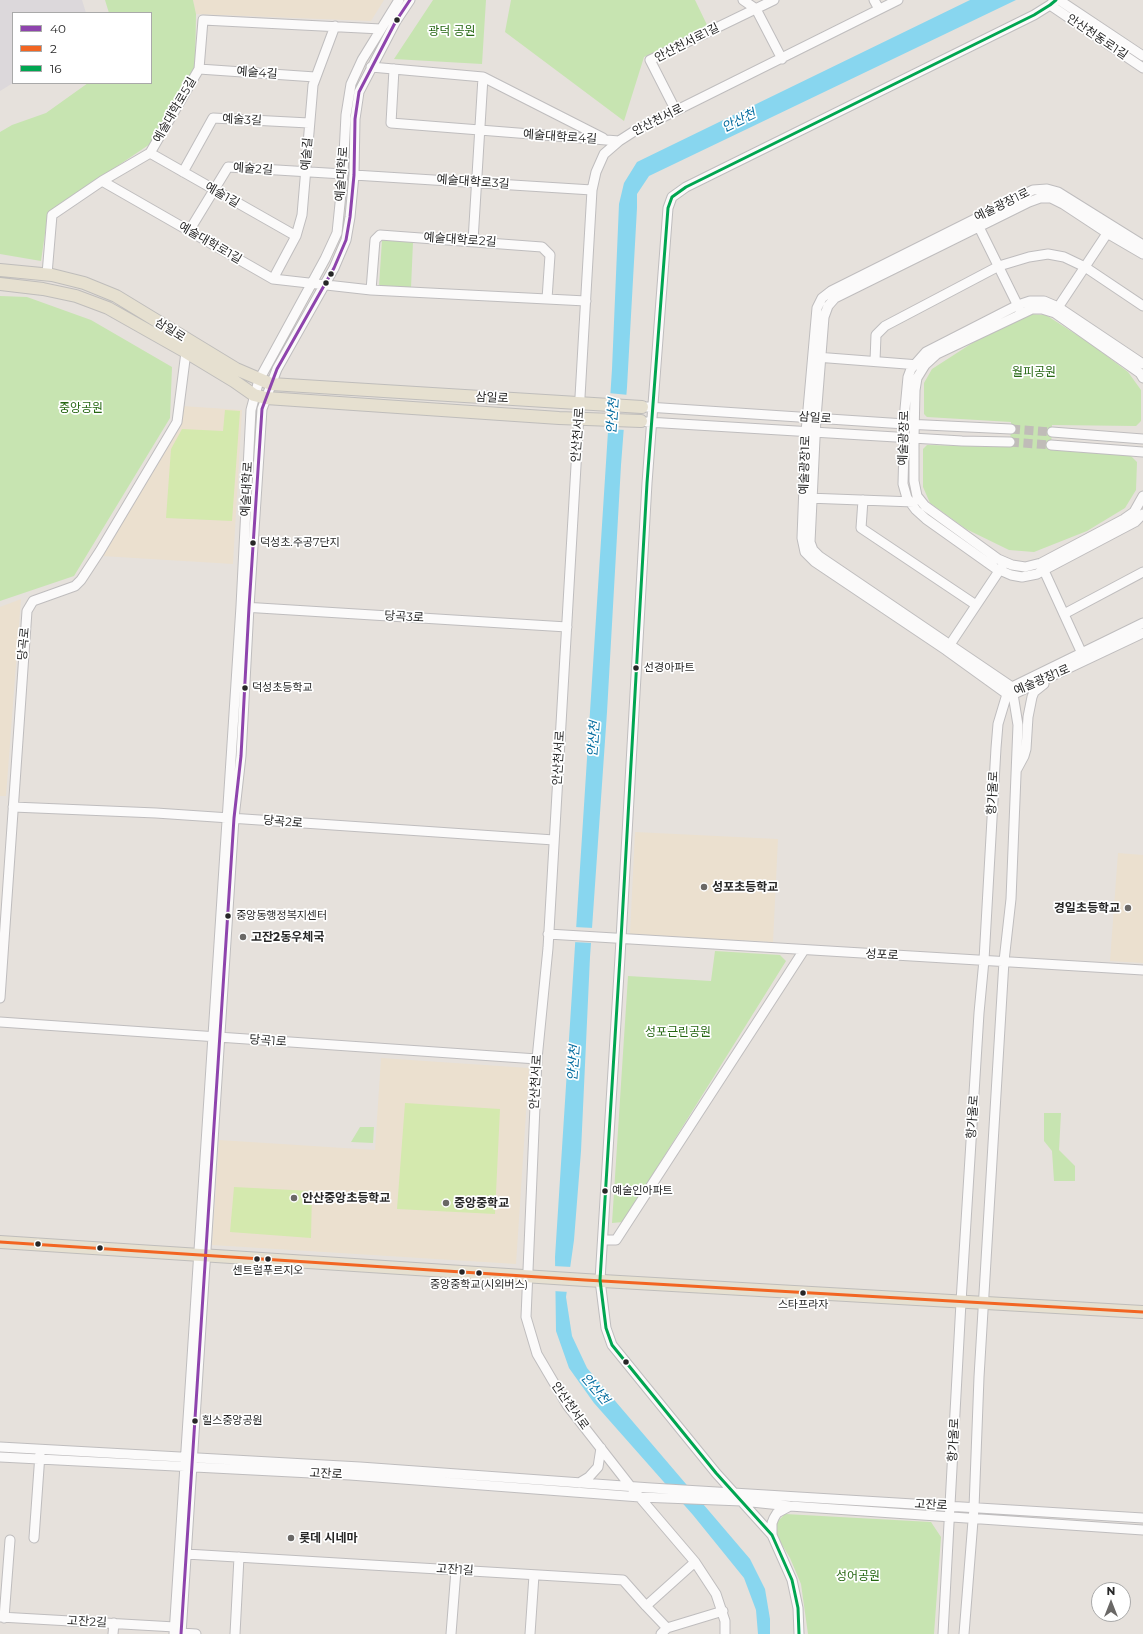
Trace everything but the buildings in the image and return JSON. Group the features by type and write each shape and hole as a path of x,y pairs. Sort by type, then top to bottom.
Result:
{"main road":[{"name":"삼일로","path":"0,270 47,274 84,283 116,296 190,343 236,369 271,384 648,407"},
{"name":"삼일로","path":"0,284 43,289 76,296 108,308 260,396 579,419 646,422"},
{"path":"0,1242 585,1280 1143,1312"}],"street":[{"name":"예술대학로","path":"260,396 259,380 311,285 337,233 343,174 346,116 351,84 362,60 399,0"},
{"name":"예술대학로","path":"178,1632 245,607 251,410 260,396 271,384 277,369 324,286 346,240 354,175 356,112 359,92 396,21 410,0"},
{"path":"743,0 756,9 782,59"},
{"name":"안산천서로1길","path":"676,111 650,60 774,0"},
{"path":"874,0 879,9"},
{"name":"안산천서로","path":"724,1634 725,1621 723,1611 716,1594 695,1562 642,1492 631,1487 567,1405 537,1354 526,1317 537,1059 548,934 554,840 592,190 596,172 604,154 619,141 633,132 898,0"},
{"name":"안산천동로1길","path":"1059,0 1143,56"},
{"path":"799,1634 798,1608 792,1580 772,1535 637,1377 612,1345 606,1328 600,1280 621,939 646,422 668,208 672,197 686,187 1006,29 1053,3"},
{"name":"안산천동로1길","path":"1053,3 1143,68"},
{"name":"예술대학로5길","path":"47,274 52,215 102,181 150,153 199,69 203,20 381,28"},
{"name":"예술길","path":"273,279 296,236 302,215 312,85 336,26"},
{"name":"예술대학로4길","path":"371,67 483,77 606,139"},
{"name":"예술4길","path":"199,69 315,77"},
{"name":"예술대학로4길","path":"394,69 391,123 481,131 606,139"},
{"path":"473,241 476,182 481,131 483,77"},
{"name":"예술3길","path":"183,172 213,118 309,123"},
{"path":"606,139 619,141"},
{"name":"예술1길","path":"150,153 296,236"},
{"name":"예술2길","path":"213,190 228,167 305,173"},
{"path":"305,173 343,174"},
{"name":"예술대학로3길","path":"354,175 592,190"},
{"name":"예술대학로1길","path":"102,181 273,279 324,286"},
{"path":"189,231 213,190"},
{"name":"예술광장1로","path":"1011,692 819,556 813,550 810,542 808,498 810,432 816,357 824,317 828,306 835,298 977,223 1040,198 1051,198 1109,229 1143,245"},
{"path":"977,223 1022,314"},
{"path":"1056,310 1109,229"},
{"name":"예술광장1로","path":"1109,229 1143,254"},
{"name":"예술대학로2길","path":"372,290 375,240 380,235 542,246 550,255 548,299"},
{"path":"875,362 876,335 885,326 998,266 1029,257 1048,254 1064,257 1085,267 1143,306"},
{"path":"324,286 372,290 586,301"},
{"name":"예술광장로","path":"1143,378 1140,373 1044,301 1030,301 1018,305 926,352 911,369 908,377 909,424 914,438 914,481 917,496 925,506 998,559 1025,567 1042,566 1135,522 1140,513 1143,496"},
{"name":"예술광장로","path":"1042,566 1037,574 1022,577 1011,575 1000,570 926,519 916,510 907,498 903,484 904,437 909,424 917,378 925,365 938,354 1032,309 1056,310 1143,364"},
{"name":"당곡로","path":"0,998 27,611 29,605 34,600 75,586 81,580 100,551 177,422 186,352"},
{"path":"816,357 925,365"},
{"name":"삼일로","path":"648,407 1011,429"},
{"name":"삼일로","path":"646,422 914,438 1010,442"},
{"path":"1052,432 1143,439"},
{"path":"1051,445 1143,452"},
{"path":"808,498 921,502"},
{"path":"863,500 861,528 976,605"},
{"path":"948,647 1006,562"},
{"path":"1042,566 1083,657"},
{"path":"1064,614 1143,572"},
{"name":"당곡3로","path":"245,607 567,627"},
{"name":"예술광장1로","path":"1011,692 1083,657 1143,623"},
{"name":"예술광장1로","path":"1011,692 1054,676 1083,657 1143,633"},
{"name":"항가울로","path":"1016,770 1024,756 1026,749 1028,717 1034,692 1054,676"},
{"name":"항가울로","path":"964,1634 974,1508 979,1377 1004,961 1011,899 1018,725 1011,692"},
{"name":"항가울로","path":"944,1634 961,1302 979,1013 984,960 996,742 998,724 1011,692"},
{"name":"당곡2로","path":"13,807 231,818 554,840"},
{"name":"성포로","path":"548,934 1143,970"},
{"path":"603,1240 616,1240 804,950"},
{"name":"당곡1로","path":"0,1022 537,1059"},
{"name":"고잔로","path":"0,1447 350,1475 642,1492 652,1497 722,1496 735,1493 1143,1518"},
{"path":"579,1483 589,1477 598,1466 601,1448"},
{"path":"34,1538 40,1449"},
{"name":"고잔로","path":"0,1457 39,1460 360,1467 631,1487"},
{"name":"예술대학로","path":"178,1632 186,1554 189,1463"},
{"path":"642,1492 722,1496"},
{"name":"고잔로","path":"722,1496 742,1501 790,1506 1143,1530"},
{"path":"772,1535 774,1518 777,1513 790,1506"},
{"path":"2,1617 10,1540"},
{"name":"고잔1길","path":"186,1554 623,1580 646,1606 664,1631"},
{"path":"235,1634 239,1558"},
{"path":"646,1606 695,1562"},
{"path":"451,1634 456,1570"},
{"path":"530,1634 534,1575"},
{"path":"664,1631 723,1611"},
{"name":"고잔2길","path":"2,1617 114,1623 196,1634"},
{"path":"113,1634 114,1623"}],"shaded area":[{"path":"0,0 82,0 86,12 12,12 12,84 0,91"},
{"path":"193,0 384,0 371,21 196,14"},
{"path":"182,406 242,410 233,564 102,556 181,426"},
{"path":"21,599 6,796 0,796 0,607"},
{"name":"성포초등학교","path":"635,832 778,839 773,942 630,934"},
{"name":"경일초등학교","path":"1118,853 1143,855 1143,963 1110,961"},
{"name":"중앙중학교","path":"381,1058 529,1068 516,1264 212,1245 219,1140 375,1150"}],"green space":[{"path":"105,0 193,0 196,14 195,71 150,144 48,213 41,261 0,254 0,132 12,125 46,113 87,84 152,84 152,12 109,12"},
{"name":"광덕 공원","path":"433,0 486,0 482,64 394,59"},
{"path":"511,0 695,0 708,27 644,57 624,121 505,32"},
{"path":"382,240 413,242 411,288 379,286"},
{"name":"중앙공원","path":"0,296 27,297 91,320 172,367 170,418 74,576 0,601"},
{"name":"월피공원","path":"1029,314 1046,315 1091,344 1128,372 1141,390 1141,421 1136,426 1052,425 1051,450 1130,455 1137,462 1136,490 1125,508 1087,531 1034,552 1009,550 966,529 930,503 923,487 923,449 927,445 1010,447 1011,422 927,417 924,414 924,383 932,369 977,340"},
{"path":"225,410 240,411 232,521 166,518 171,449 182,429 223,431"},
{"name":"성포근린공원","path":"715,951 780,955 786,961 623,1222 612,1223 628,976 711,981"},
{"path":"405,1103 500,1109 495,1214 397,1209"},
{"path":"1044,1113 1061,1113 1059,1150 1075,1166 1075,1181 1054,1181 1052,1151 1044,1141"},
{"path":"360,1127 374,1127 373,1143 351,1142"},
{"path":"234,1187 312,1191 311,1238 230,1232"},
{"name":"성어공원","path":"785,1514 931,1522 941,1537 934,1634 808,1634 801,1584 790,1558 775,1533 777,1522"}],"water":[{"name":"안산천","path":"970,0 1016,0 649,176 637,194 607,712 590,957 581,1151 574,1240 566,1297 572,1336 587,1368 750,1559 765,1589 770,1619 770,1634 758,1634 756,1610 744,1578 693,1515 594,1403 569,1368 556,1331 555,1257 612,369 619,204 624,183 637,162"}],"pier":[{"path":"608,393 629,395 626,430 606,429"},
{"path":"574,927 594,928 593,943 573,942"},
{"path":"553,1266 572,1267 569,1292 553,1291"}],"tunnel":[{"path":"1011,429 1052,432"},
{"path":"1010,442 1051,445"}],"transit line":[{"name":"40","path":"181,1634 234,818 241,756 262,409 277,369 334,268 346,240 354,175 355,119 359,92 396,21 410,0"},
{"name":"16","path":"799,1634 798,1608 792,1580 772,1535 716,1473 612,1345 606,1328 600,1280 647,483 668,208 672,197 686,187 1034,15 1056,0"},
{"name":"2","path":"0,1242 585,1280 1143,1312"}],"place":[{"name":"덕성초.주공7단지","path":"253,543"},
{"name":"선경아파트","path":"636,668"},
{"name":"덕성초등학교","path":"245,688"},
{"name":"성포초등학교","path":"704,887"},
{"name":"경일초등학교","path":"1128,908"},
{"name":"중앙동행정복지센터","path":"228,916"},
{"name":"고잔2동우체국","path":"243,937"},
{"name":"예술인아파트","path":"605,1191"},
{"name":"안산중앙초등학교","path":"294,1198"},
{"name":"중앙중학교","path":"446,1203"},
{"name":"센트럴푸르지오","path":"268,1259"},
{"name":"중앙중학교(시외버스)","path":"479,1273"},
{"name":"스타프라자","path":"803,1293"},
{"name":"힐스중앙공원","path":"195,1421"},
{"name":"롯데 시네마","path":"291,1538"}]}
